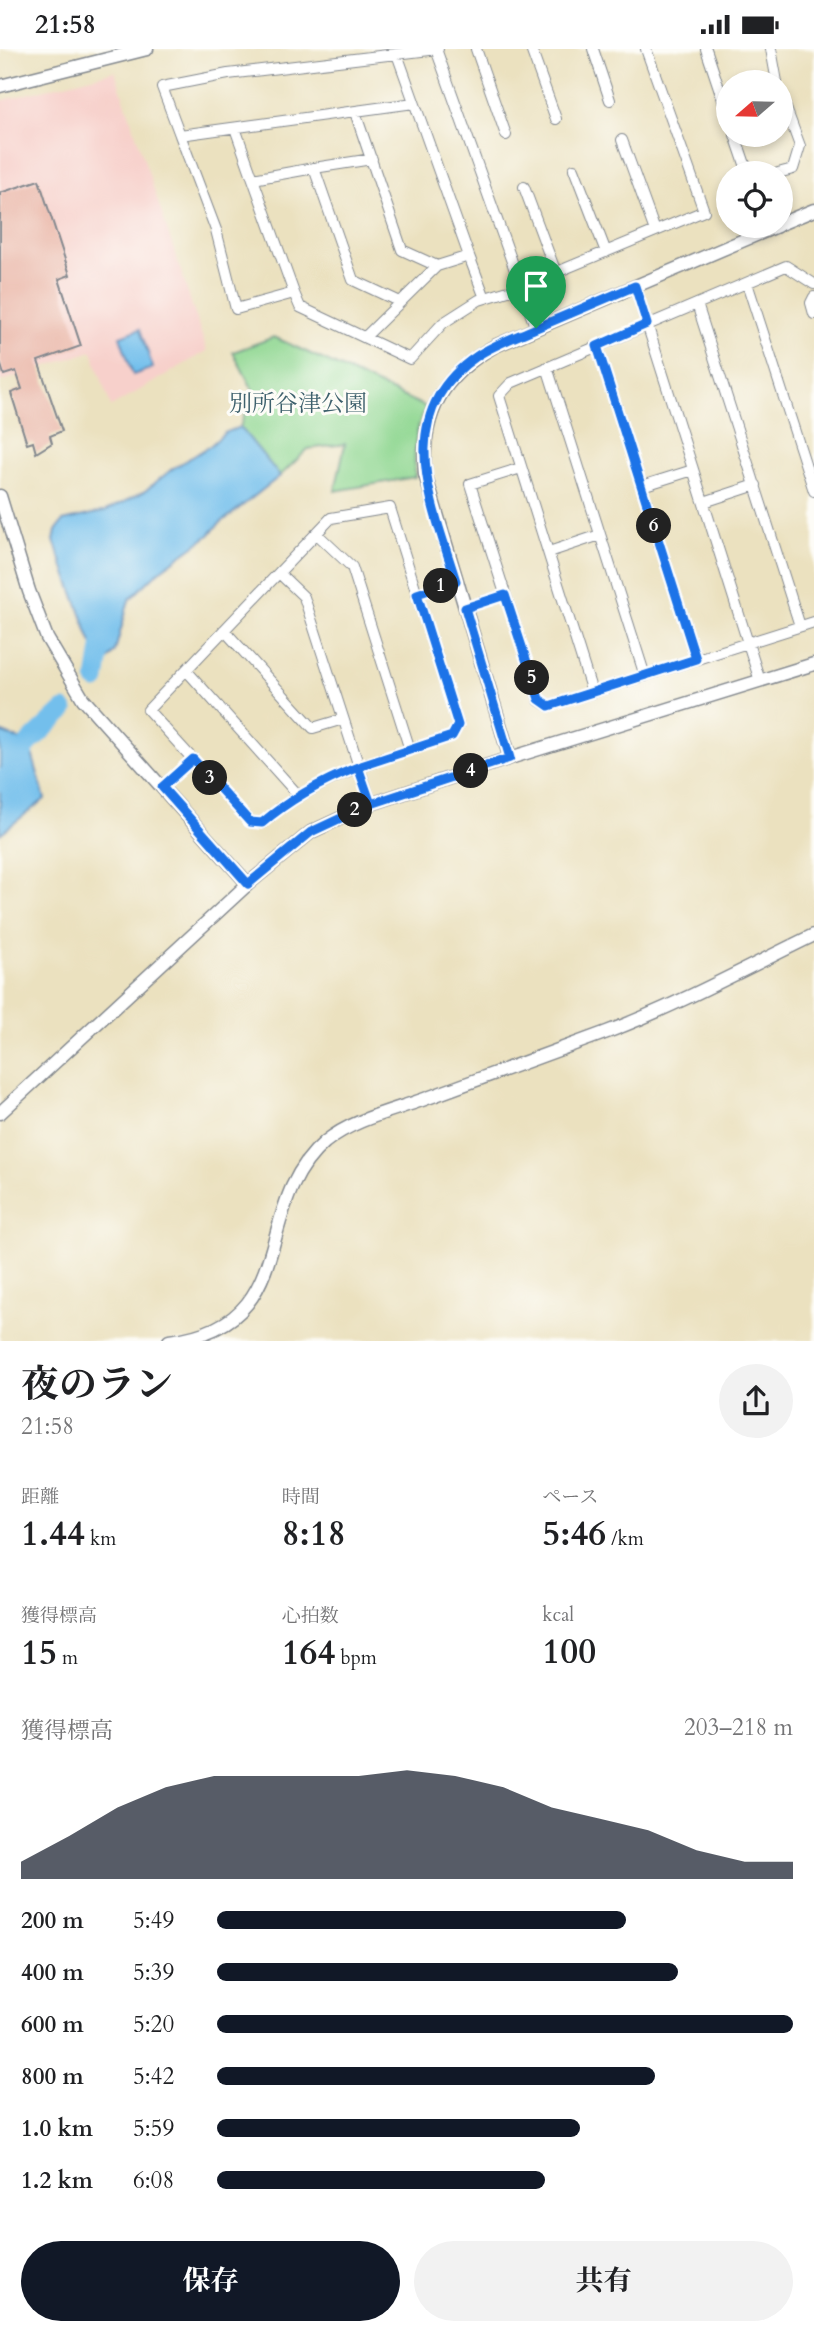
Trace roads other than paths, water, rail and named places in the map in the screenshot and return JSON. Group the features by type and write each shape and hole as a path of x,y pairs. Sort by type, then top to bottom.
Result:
{"street":[{"path":"0,86 129,51 147,49"},
{"path":"294,293 236,309 216,230 162,87 228,74 437,49 536,328"},
{"path":"476,49 506,135"},
{"path":"531,49 556,119"},
{"path":"593,49 610,100"},
{"path":"235,128 300,307 410,359 443,323 485,298 521,287 704,211 646,49"},
{"path":"706,49 716,79"},
{"path":"771,49 775,70"},
{"path":"397,54 485,298"},
{"path":"180,135 414,103"},
{"path":"355,112 402,250 437,266"},
{"path":"793,127 800,146 793,169"},
{"path":"622,140 655,232"},
{"path":"253,179 372,159"},
{"path":"314,168 353,280 400,302"},
{"path":"574,169 606,252"},
{"path":"524,187 556,273"},
{"path":"793,219 814,210"},
{"path":"510,758 425,474 426,432 432,412 447,386 466,365 495,346 748,238"},
{"path":"365,337 437,266 469,255"},
{"path":"592,692 499,396 511,383 786,266 814,284"},
{"path":"747,283 811,468 814,491"},
{"path":"635,286 760,681"},
{"path":"814,297 811,303 814,314"},
{"path":"697,304 800,626"},
{"path":"597,346 696,659"},
{"path":"547,367 645,675"},
{"path":"521,468 470,484 539,699 549,706 814,622"},
{"path":"642,486 693,470"},
{"path":"704,502 755,485"},
{"path":"0,496 29,591 47,638 83,699 248,884"},
{"path":"390,508 458,725 452,736 358,767 322,782 262,823 250,822 148,710 279,573 331,519 390,508"},
{"path":"317,534 352,567 410,750"},
{"path":"549,552 600,535"},
{"path":"279,573 304,597 371,804"},
{"path":"417,594 456,581"},
{"path":"465,608 505,595"},
{"path":"224,630 313,728 343,719"},
{"path":"0,1112 248,884 311,832 371,804 814,664"},
{"path":"186,670 299,796"},
{"path":"162,787 193,759"},
{"path":"169,1341 215,1328 247,1305 267,1268 286,1198 305,1163 329,1139 369,1119 610,1031 725,980 814,935"}],"water":[{"path":"140,329 153,368 133,375 120,336"},
{"path":"240,427 280,476 209,535 158,572 129,600 115,651 108,660 101,660 91,641 54,541 56,531 63,521 106,511 145,491 172,469 210,446 224,433"},
{"path":"0,732 29,743 45,799 0,834"}],"waterway":[{"path":"96,680 103,635"},
{"path":"0,782 13,769 29,743 64,710"}],"park label":[{"name":"別所谷津公園","path":"298,403"}]}
